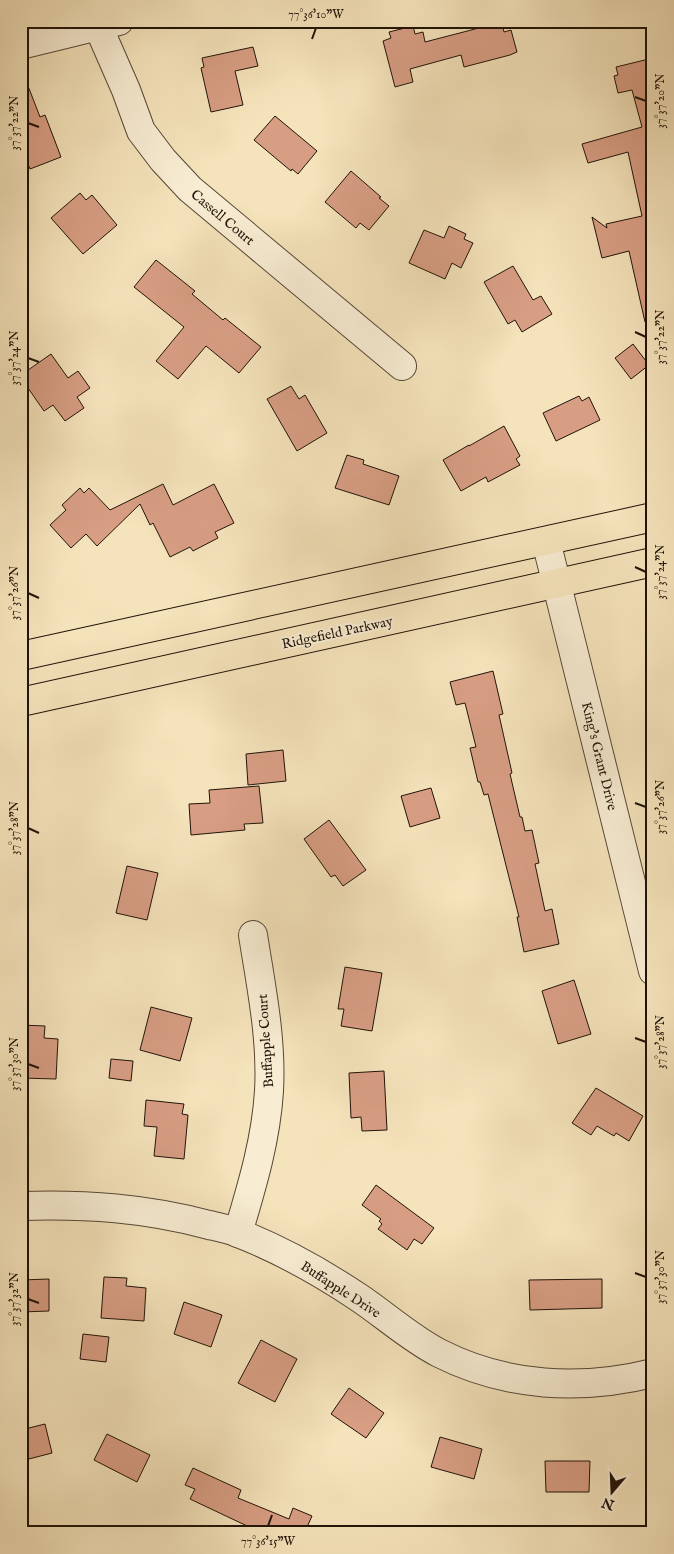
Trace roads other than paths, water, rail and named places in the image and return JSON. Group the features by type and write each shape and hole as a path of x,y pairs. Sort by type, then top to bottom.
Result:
{"main road":[{"path":"21,656 653,517"},
{"name":"Ridgefield Parkway","path":"21,702 653,562"}],"street":[{"path":"21,45 109,24"},
{"name":"Cassell Court","path":"109,24 126,90 141,131 163,160 190,189 402,366"},
{"name":"King's Grant Drive","path":"546,541 653,971"},
{"name":"Buffapple Court","path":"238,1233 256,1174 265,1129 269,1091 266,1020 253,935"},
{"name":"Buffapple Drive","path":"21,1206 96,1206 162,1213 238,1233 305,1264 359,1298 404,1332 438,1353 472,1368 518,1381 563,1384 603,1383 653,1373"}]}
